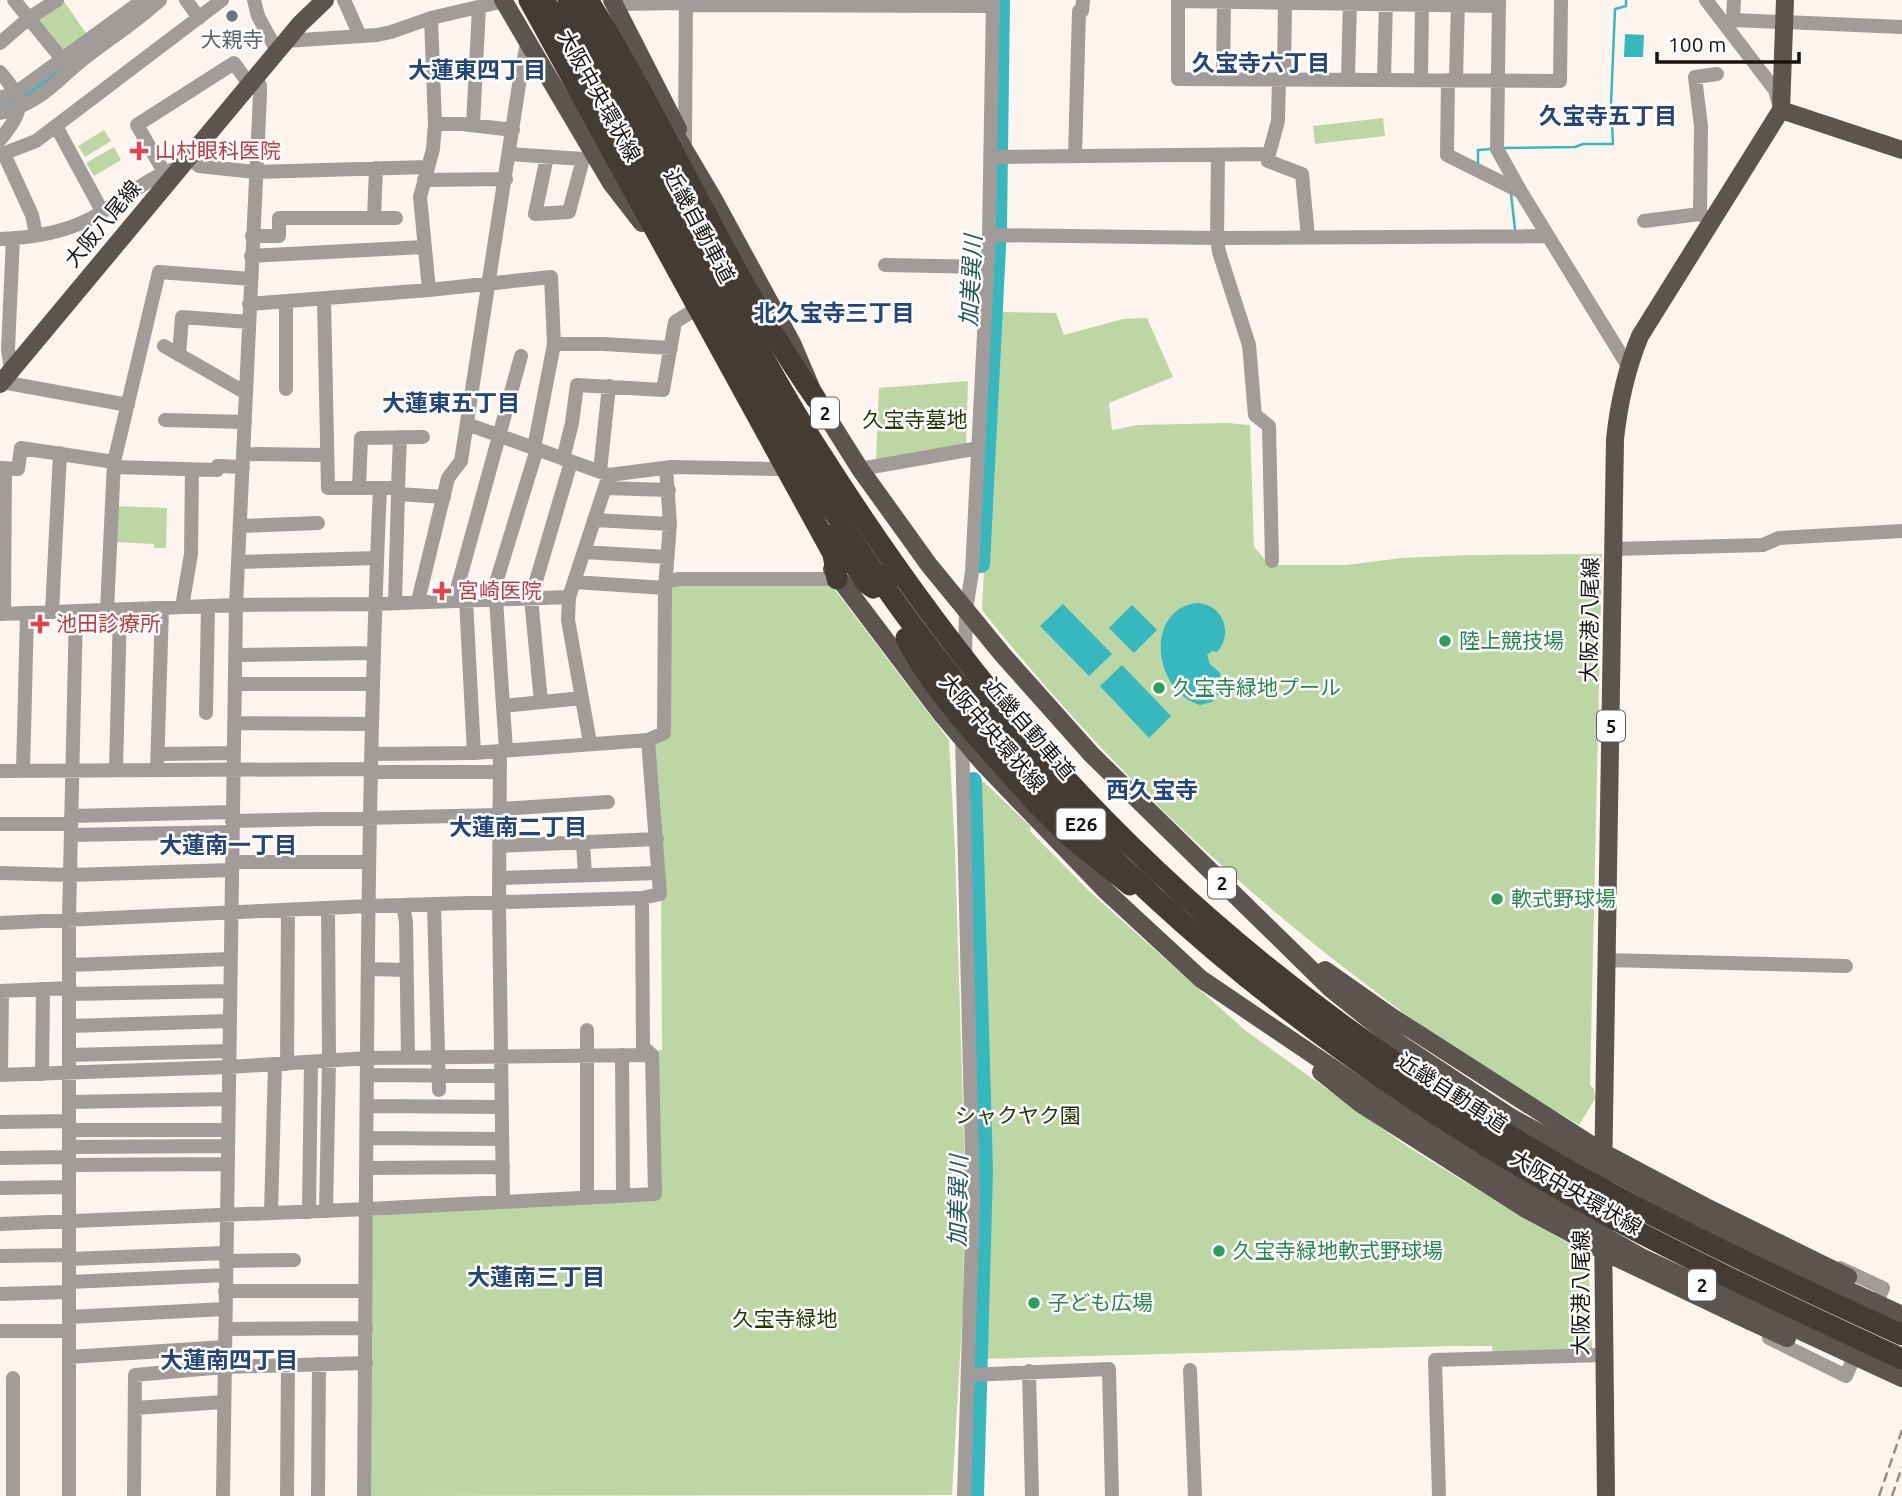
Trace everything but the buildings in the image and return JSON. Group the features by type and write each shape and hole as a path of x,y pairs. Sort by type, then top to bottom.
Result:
{"highway":[{"path":"529,0 687,290 762,420 833,554 837,579"},
{"name":"近畿自動車道","path":"544,0 595,87 800,459 877,575 946,668 1015,753 1108,853 1209,945 1326,1038 1400,1089 1528,1170 1662,1243 1902,1359"},
{"name":"近畿自動車道","path":"568,0 643,129 778,383 856,507 936,622 981,680 1057,768 1124,838 1222,929 1272,971 1339,1022 1475,1114 1536,1151 1671,1225 1902,1335"},
{"path":"588,0 636,82 781,349 816,399"},
{"path":"762,420 866,583 873,588 884,584 898,570 906,638 914,654 952,705 1037,804 1095,857 1209,945"}],"main road":[{"name":"大阪八尾線","path":"5,379 178,165 281,46 325,0"},
{"name":"大阪中央環状線","path":"508,0 547,46 837,579 962,738 1107,892 1201,979 1402,1115 1508,1181 1643,1258 1902,1378"},
{"path":"508,0 588,156 642,223"},
{"name":"大阪中央環状線","path":"596,0 713,198 792,343 816,399 860,469 929,565 1002,654 1092,755 1285,941 1331,989 1400,1044 1512,1118 1743,1242 1902,1315"},
{"name":"大阪港八尾線","path":"1606,1496 1603,1250 1605,960 1615,439 1620,397 1640,336 1707,218 1781,110 1785,0"},
{"name":"2","path":"613,2 713,198"},
{"path":"1781,110 1902,150"},
{"name":"2","path":"1285,941 1392,1017 1604,1153 1902,1304"},
{"name":"2","path":"1201,979 1361,1104 1524,1208 1670,1283 1902,1391"}],"street":[{"path":"14,0 62,59"},
{"path":"0,43 57,0"},
{"path":"0,97 17,92 144,0"},
{"path":"0,113 36,100 85,58 140,19 160,0"},
{"path":"186,0 199,18"},
{"path":"1,150 36,141 222,0"},
{"path":"254,0 258,16 281,46 391,32 431,18 508,0"},
{"path":"344,0 360,36"},
{"path":"1075,156 1079,11 1082,11 1083,0"},
{"path":"1561,0 1560,81 1498,80 1452,80 1421,79 1178,79 1178,1 1499,3 1498,80 1497,149 1513,188 1548,236 1628,366"},
{"path":"1706,0 1728,21 1774,90 1781,110"},
{"path":"1728,21 1734,0"},
{"path":"1223,78 1224,1"},
{"path":"1285,1 1278,121 1268,160 1303,174 1308,237"},
{"path":"1348,79 1350,1"},
{"path":"613,2 993,3 995,235 988,267 972,572 966,610 962,738 973,1201 964,1496"},
{"path":"1384,79 1385,2"},
{"path":"1421,79 1422,2"},
{"path":"685,142 686,3"},
{"path":"1458,3 1447,155 1513,188"},
{"path":"473,125 479,7"},
{"path":"429,290 420,197 433,149 435,124 431,18"},
{"path":"1728,21 1902,27"},
{"path":"418,601 448,478 461,461 528,39"},
{"path":"178,165 136,124 234,63 252,82 260,85 260,95 236,605 223,1496"},
{"path":"0,72 17,92 19,108 1,150"},
{"path":"1644,221 1707,218 1695,78 1717,74"},
{"path":"435,124 513,130"},
{"path":"56,126 102,211"},
{"path":"1,150 32,215 36,234"},
{"path":"509,154 588,156 569,212 534,214 547,157"},
{"path":"996,157 1269,154"},
{"path":"1219,155 1217,237 1222,264 1249,345 1255,415 1269,426 1272,561"},
{"path":"128,405 5,379 8,349 7,238 63,230 102,211 178,165 255,172 376,168 506,179"},
{"path":"374,218 376,168"},
{"path":"252,236 279,236 279,218 397,218"},
{"path":"995,235 1548,236"},
{"path":"251,256 424,247"},
{"path":"885,265 988,267"},
{"path":"116,770 114,464 159,272 251,279"},
{"path":"249,304 551,277 554,344 535,449 493,599 503,750 499,812 503,1200"},
{"path":"324,299 328,488 380,488 444,497"},
{"path":"286,302 286,389"},
{"path":"541,702 531,598 567,460 576,385 663,390 675,321 691,312"},
{"path":"179,355 182,317 249,322"},
{"path":"554,344 671,348"},
{"path":"164,346 246,393"},
{"path":"474,753 460,600 521,356"},
{"path":"590,743 568,620 569,597 605,478 609,386"},
{"path":"166,420 245,422"},
{"path":"467,424 567,460 605,478 669,490"},
{"path":"395,603 400,437"},
{"path":"359,488 361,438 423,437"},
{"path":"326,455 243,460 218,466 217,470 192,470 114,464 21,448 19,469 2,468 2,614 569,597"},
{"path":"860,469 979,448"},
{"path":"52,612 60,453"},
{"path":"0,771 233,770 371,765 503,750 648,740 664,733 665,585 670,524 666,468"},
{"path":"605,478 666,468 777,469"},
{"path":"182,607 191,554 192,470"},
{"path":"365,1496 369,862 374,604 380,488"},
{"path":"594,520 670,524"},
{"path":"240,526 318,523"},
{"path":"1614,549 1763,545 1779,538 1902,531"},
{"path":"584,552 667,557"},
{"path":"238,562 377,558"},
{"path":"574,582 665,585 678,579 837,579"},
{"path":"206,713 208,606"},
{"path":"157,770 162,608"},
{"path":"69,1496 69,919 76,611"},
{"path":"23,771 27,614"},
{"path":"235,655 373,653"},
{"path":"234,684 372,684"},
{"path":"502,706 582,698"},
{"path":"234,723 372,724"},
{"path":"0,923 369,905 642,898 660,894 648,740"},
{"path":"158,754 233,753"},
{"path":"371,765 500,772"},
{"path":"0,824 370,820 608,802"},
{"path":"499,846 657,839"},
{"path":"583,842 585,875"},
{"path":"0,873 70,875 369,862"},
{"path":"499,878 659,873"},
{"path":"0,1224 309,1212 655,1194 652,1055 643,1047 642,898"},
{"path":"434,904 439,1083"},
{"path":"403,905 406,922 408,1057"},
{"path":"326,1211 328,908"},
{"path":"271,1213 288,910"},
{"path":"70,965 230,959"},
{"path":"1605,960 1846,966"},
{"path":"369,969 405,970"},
{"path":"42,1074 43,989"},
{"path":"229,991 1,991 1,1075 229,1068 368,1058 652,1055"},
{"path":"70,1026 229,1021"},
{"path":"587,1030 587,1197"},
{"path":"69,1055 229,1051"},
{"path":"622,1055 623,1195"},
{"path":"309,1212 311,1063"},
{"path":"369,1074 439,1083 501,1076"},
{"path":"69,1102 228,1099"},
{"path":"368,1106 502,1107"},
{"path":"0,1122 228,1130"},
{"path":"367,1138 502,1139"},
{"path":"0,1157 69,1156 228,1146"},
{"path":"69,1156 227,1164"},
{"path":"368,1168 503,1167"},
{"path":"0,1188 69,1187"},
{"path":"1670,1283 1703,1305 1846,1376 1883,1288 1737,1218 1704,1206"},
{"path":"0,1256 226,1263 294,1260"},
{"path":"0,1294 69,1287 226,1263"},
{"path":"225,1291 366,1291"},
{"path":"0,1331 225,1309"},
{"path":"225,1329 366,1328"},
{"path":"69,1357 225,1347"},
{"path":"1439,1496 1435,1360 1604,1355"},
{"path":"134,1496 135,1375 225,1367 366,1363"},
{"path":"318,1496 319,1364"},
{"path":"288,1365 288,1496"},
{"path":"968,1375 1109,1369 1112,1496"},
{"path":"1190,1370 1195,1496"},
{"path":"1029,1371 1032,1496"},
{"path":"12,1379 13,1496"},
{"path":"135,1408 224,1402"}],"green space":[{"path":"63,0 88,36 60,55 36,20"},
{"path":"1383,118 1385,136 1315,144 1313,126"},
{"path":"104,130 111,141 85,157 78,146"},
{"path":"114,147 121,160 94,176 86,163"},
{"path":"997,312 1056,313 1064,335 1123,319 1147,318 1173,377 1109,403 1112,430 1138,425 1250,425 1254,547 1270,565 1346,565 1402,558 1468,555 1602,554 1590,1085 1594,1089 1595,1099 1579,1125 1435,1036 1256,896 1112,760 982,610"},
{"name":"久宝寺墓地","path":"968,381 966,446 876,461 879,388"},
{"path":"114,506 167,508 166,548 154,548 154,544 113,542"},
{"name":"久宝寺緑地","path":"680,584 832,586 949,740 965,1173 963,1306 952,1495 369,1496 371,1216 658,1197 655,1051 662,1050 661,891 651,744 667,738 669,589"},
{"name":"シャクヤク園","path":"984,782 1031,827 1030,831 1089,891 1246,1031 1408,1147 1575,1247 1589,1277 1592,1349 1493,1354 1492,1346 1450,1346 982,1359 987,1172 975,783"}],"water":[{"path":"1625,34 1644,35 1643,57 1624,57"},
{"path":"1198,603 1214,609 1223,621 1225,629 1222,645 1217,652 1212,651 1207,655 1210,664 1220,673 1222,690 1212,702 1200,705 1183,696 1171,683 1161,650 1163,633 1169,618 1181,608"},
{"path":"1063,604 1112,654 1089,676 1040,626"},
{"path":"1132,605 1157,630 1134,653 1109,628"},
{"path":"1122,665 1171,716 1149,738 1100,686"}],"waterway":[{"name":"加美巽川","path":"981,564 998,227 1001,0"},
{"path":"1504,148 1613,144 1611,104 1615,9 1626,6 1626,0"},
{"path":"2,105 29,93 68,61"},
{"path":"1478,166 1478,150 1491,149"},
{"path":"1511,194 1515,229"},
{"name":"加美巽川","path":"973,781 984,1171 973,1496"}],"railway":[{"path":"1879,1496 1902,1430"},
{"path":"1892,1496 1902,1467"}],"place":[{"name":"大親寺","path":"232,16"},
{"name":"山村眼科医院","path":"139,151"},
{"name":"宮崎医院","path":"442,591"},
{"name":"池田診療所","path":"40,624"},
{"name":"陸上競技場","path":"1445,641"},
{"name":"久宝寺緑地プール","path":"1159,688"},
{"name":"軟式野球場","path":"1497,899"},
{"name":"久宝寺緑地軟式野球場","path":"1219,1251"},
{"name":"子ども広場","path":"1034,1303"}],"district":[{"name":"久宝寺六丁目","path":"1261,63"},
{"name":"大蓮東四丁目","path":"477,70"},
{"name":"久宝寺五丁目","path":"1608,116"},
{"name":"北久宝寺三丁目","path":"834,313"},
{"name":"大蓮東五丁目","path":"451,403"},
{"name":"西久宝寺","path":"1152,790"},
{"name":"大蓮南二丁目","path":"518,827"},
{"name":"大蓮南一丁目","path":"228,845"},
{"name":"大蓮南三丁目","path":"536,1277"},
{"name":"大蓮南四丁目","path":"229,1360"}]}
